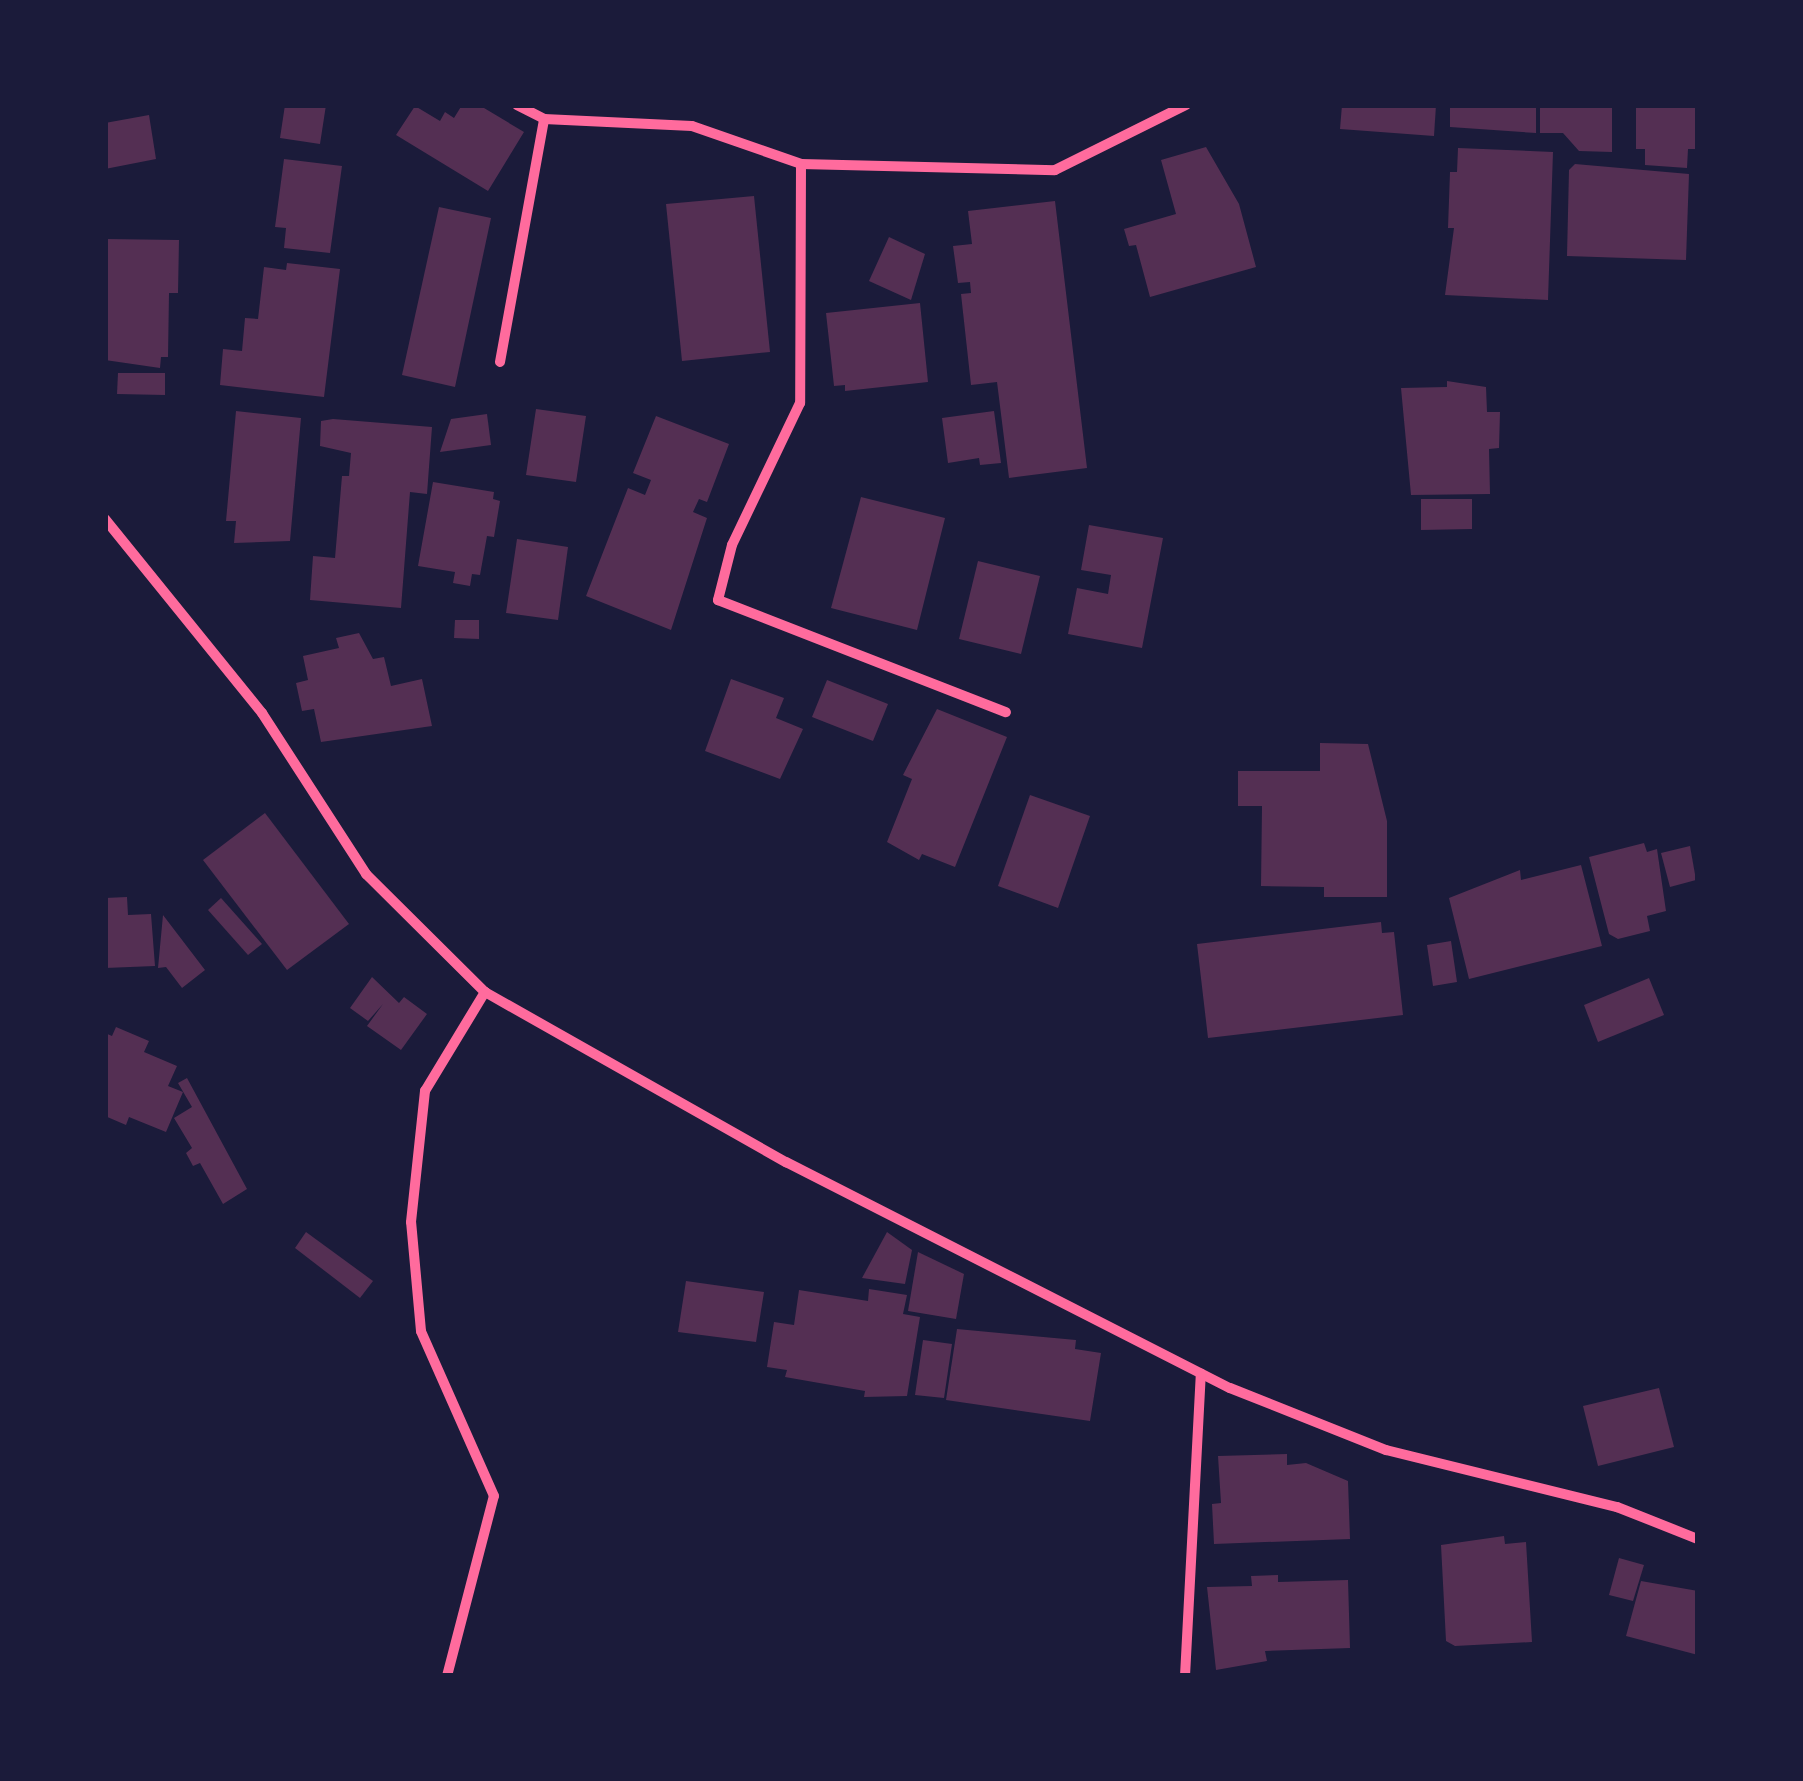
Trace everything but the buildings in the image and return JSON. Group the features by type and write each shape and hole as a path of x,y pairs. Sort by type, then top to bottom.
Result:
{"street":[{"path":"517,105 544,119 692,126 801,164 1055,170 1186,105"},
{"path":"500,362 544,119"},
{"path":"801,164 800,403 732,545 718,600 1006,712"},
{"path":"105,518 262,714 366,874 485,992 786,1162 1201,1373 1386,1450 1616,1507 1698,1539"},
{"path":"447,1676 494,1496 421,1331 411,1222 425,1090 485,992"},
{"path":"1185,1676 1201,1373"}]}
